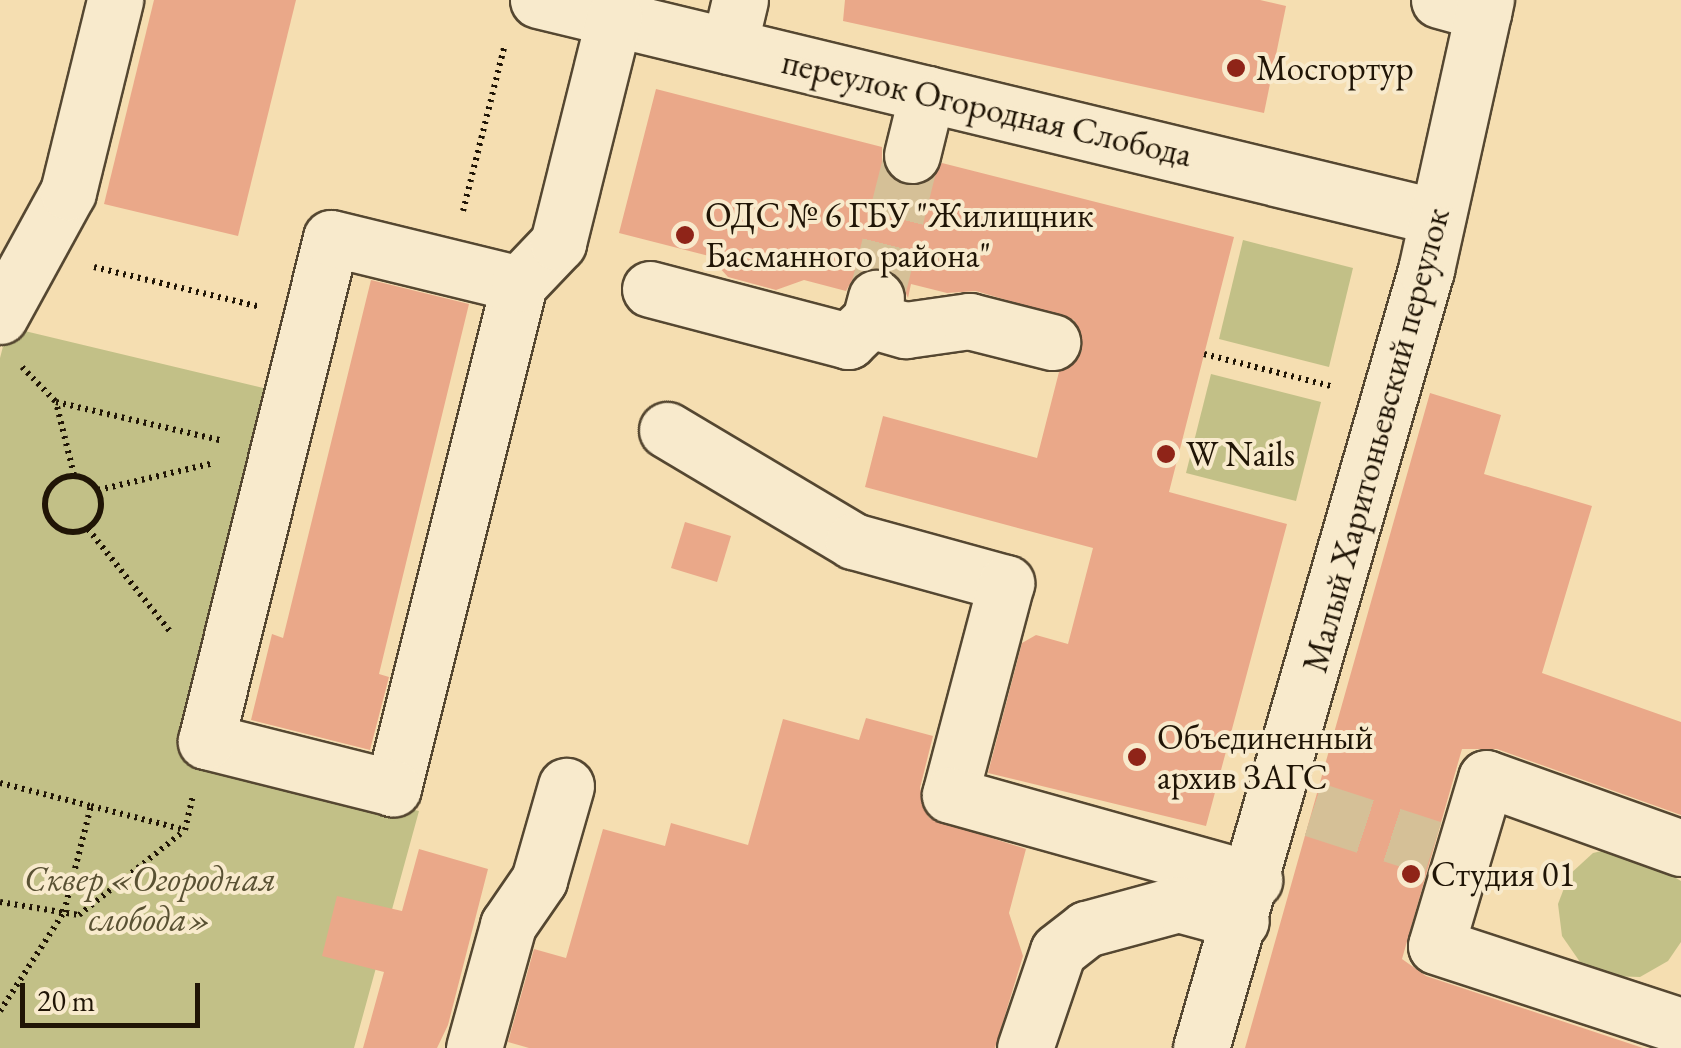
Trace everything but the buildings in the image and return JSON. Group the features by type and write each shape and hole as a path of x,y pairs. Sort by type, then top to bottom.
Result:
{"street":[{"path":"6,336 34,254 68,192 116,0"},
{"name":"Малый Харитоньевский переулок","path":"1201,1048 1247,900 1296,803 1437,216 1469,4"},
{"path":"518,284 331,238 273,452 212,716 393,788 518,284 558,243 637,15"},
{"name":"переулок Огородная Слобода","path":"523,16 637,15 734,23 927,94 1437,216"},
{"path":"912,155 927,94"},
{"path":"650,290 848,341 873,309 906,330 969,321 1052,342"},
{"path":"667,430 853,541 1006,583 950,795 1247,900"},
{"path":"1681,848 1486,778 1448,853 1436,946 1681,1026"},
{"path":"474,1048 508,926 540,880 566,786"},
{"path":"1024,1048 1058,952 1086,929 1178,904 1247,900"}],"path":[{"path":"449,268 523,16"},
{"path":"34,254 312,318"},
{"path":"6,336 56,402 74,475 98,490 273,452"},
{"path":"1204,354 1334,387"},
{"path":"56,402 273,452"},
{"path":"74,475 48,489 48,518 58,529 88,529 98,518 98,490"},
{"path":"0,902 79,916 185,830 212,716 88,529"},
{"path":"0,783 185,830"},
{"path":"0,1012 64,912 91,806"}],"green space":[{"path":"1243,240 1353,268 1329,367 1219,339"},
{"name":"Сквер «Огородная слобода»","path":"8,327 284,393 193,754 419,811 354,1048 0,1048 0,358"},
{"path":"1211,374 1321,402 1296,501 1186,473"},
{"path":"1623,846 1681,881 1681,942 1668,961 1640,977 1609,976 1580,962 1562,936 1558,904 1569,875 1593,853"}],"tunnel":[{"path":"876,298 912,155"},
{"path":"1313,809 1433,848"}],"place":[{"name":"Мосгортур","path":"1236,68"},
{"name":"ОДС № 6 ГБУ \"Жилищник Басманного района\"","path":"685,235"},
{"name":"W Nails","path":"1166,454"},
{"name":"Объединенный архив ЗАГС","path":"1137,757"},
{"name":"Студия 01","path":"1411,874"}]}
